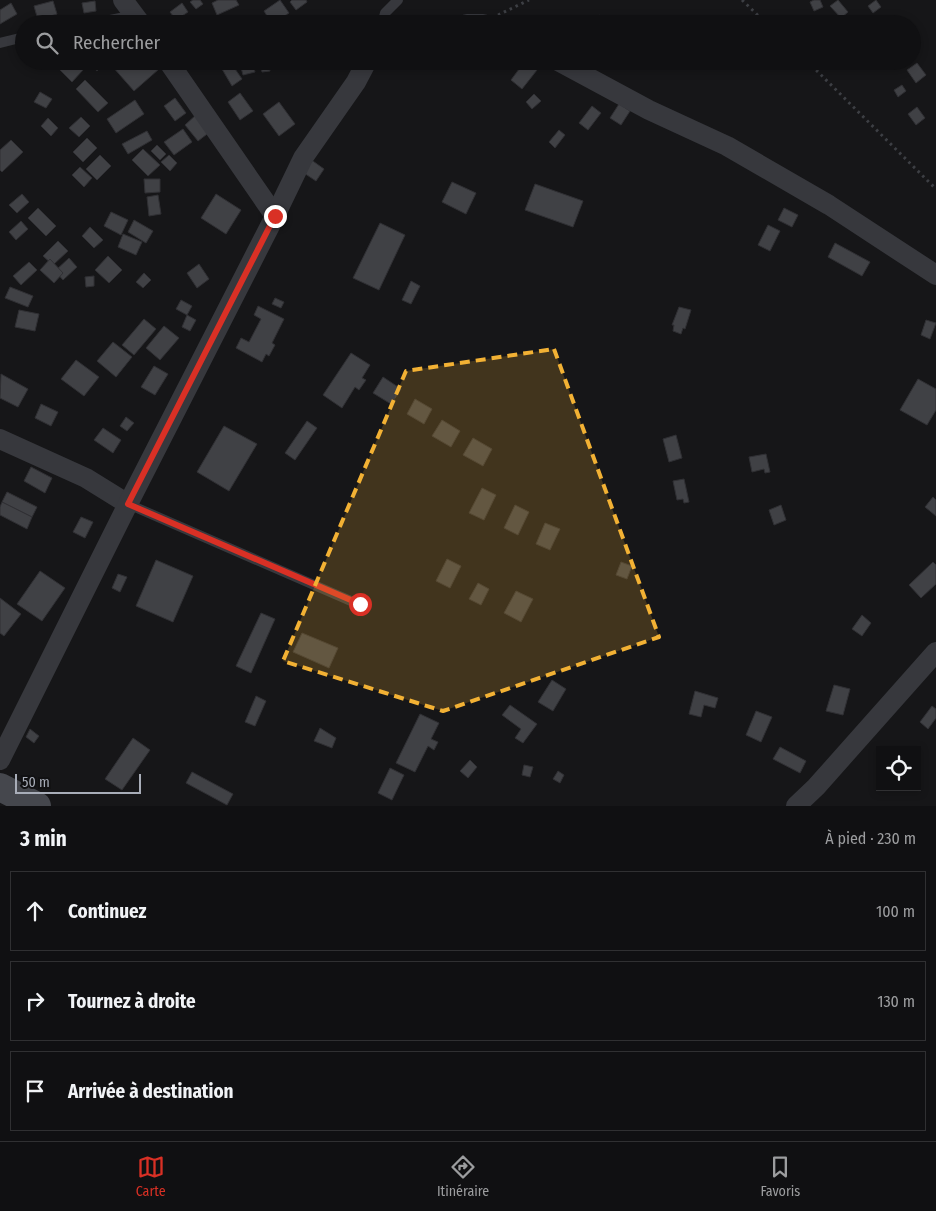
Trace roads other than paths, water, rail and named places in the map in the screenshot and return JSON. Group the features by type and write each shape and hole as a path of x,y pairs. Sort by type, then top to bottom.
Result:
{"main road":[{"path":"0,787 37,806"}],"street":[{"path":"123,0 135,15"},
{"path":"174,70 275,216"},
{"path":"0,760 303,158 362,70"},
{"path":"575,70 649,110 727,146 829,205 936,275"},
{"path":"0,439 86,478 128,504"},
{"path":"796,806 816,787 936,652"}],"lane":[{"path":"384,15 398,0"},
{"path":"0,43 15,39"},
{"path":"128,504 360,604"}]}
